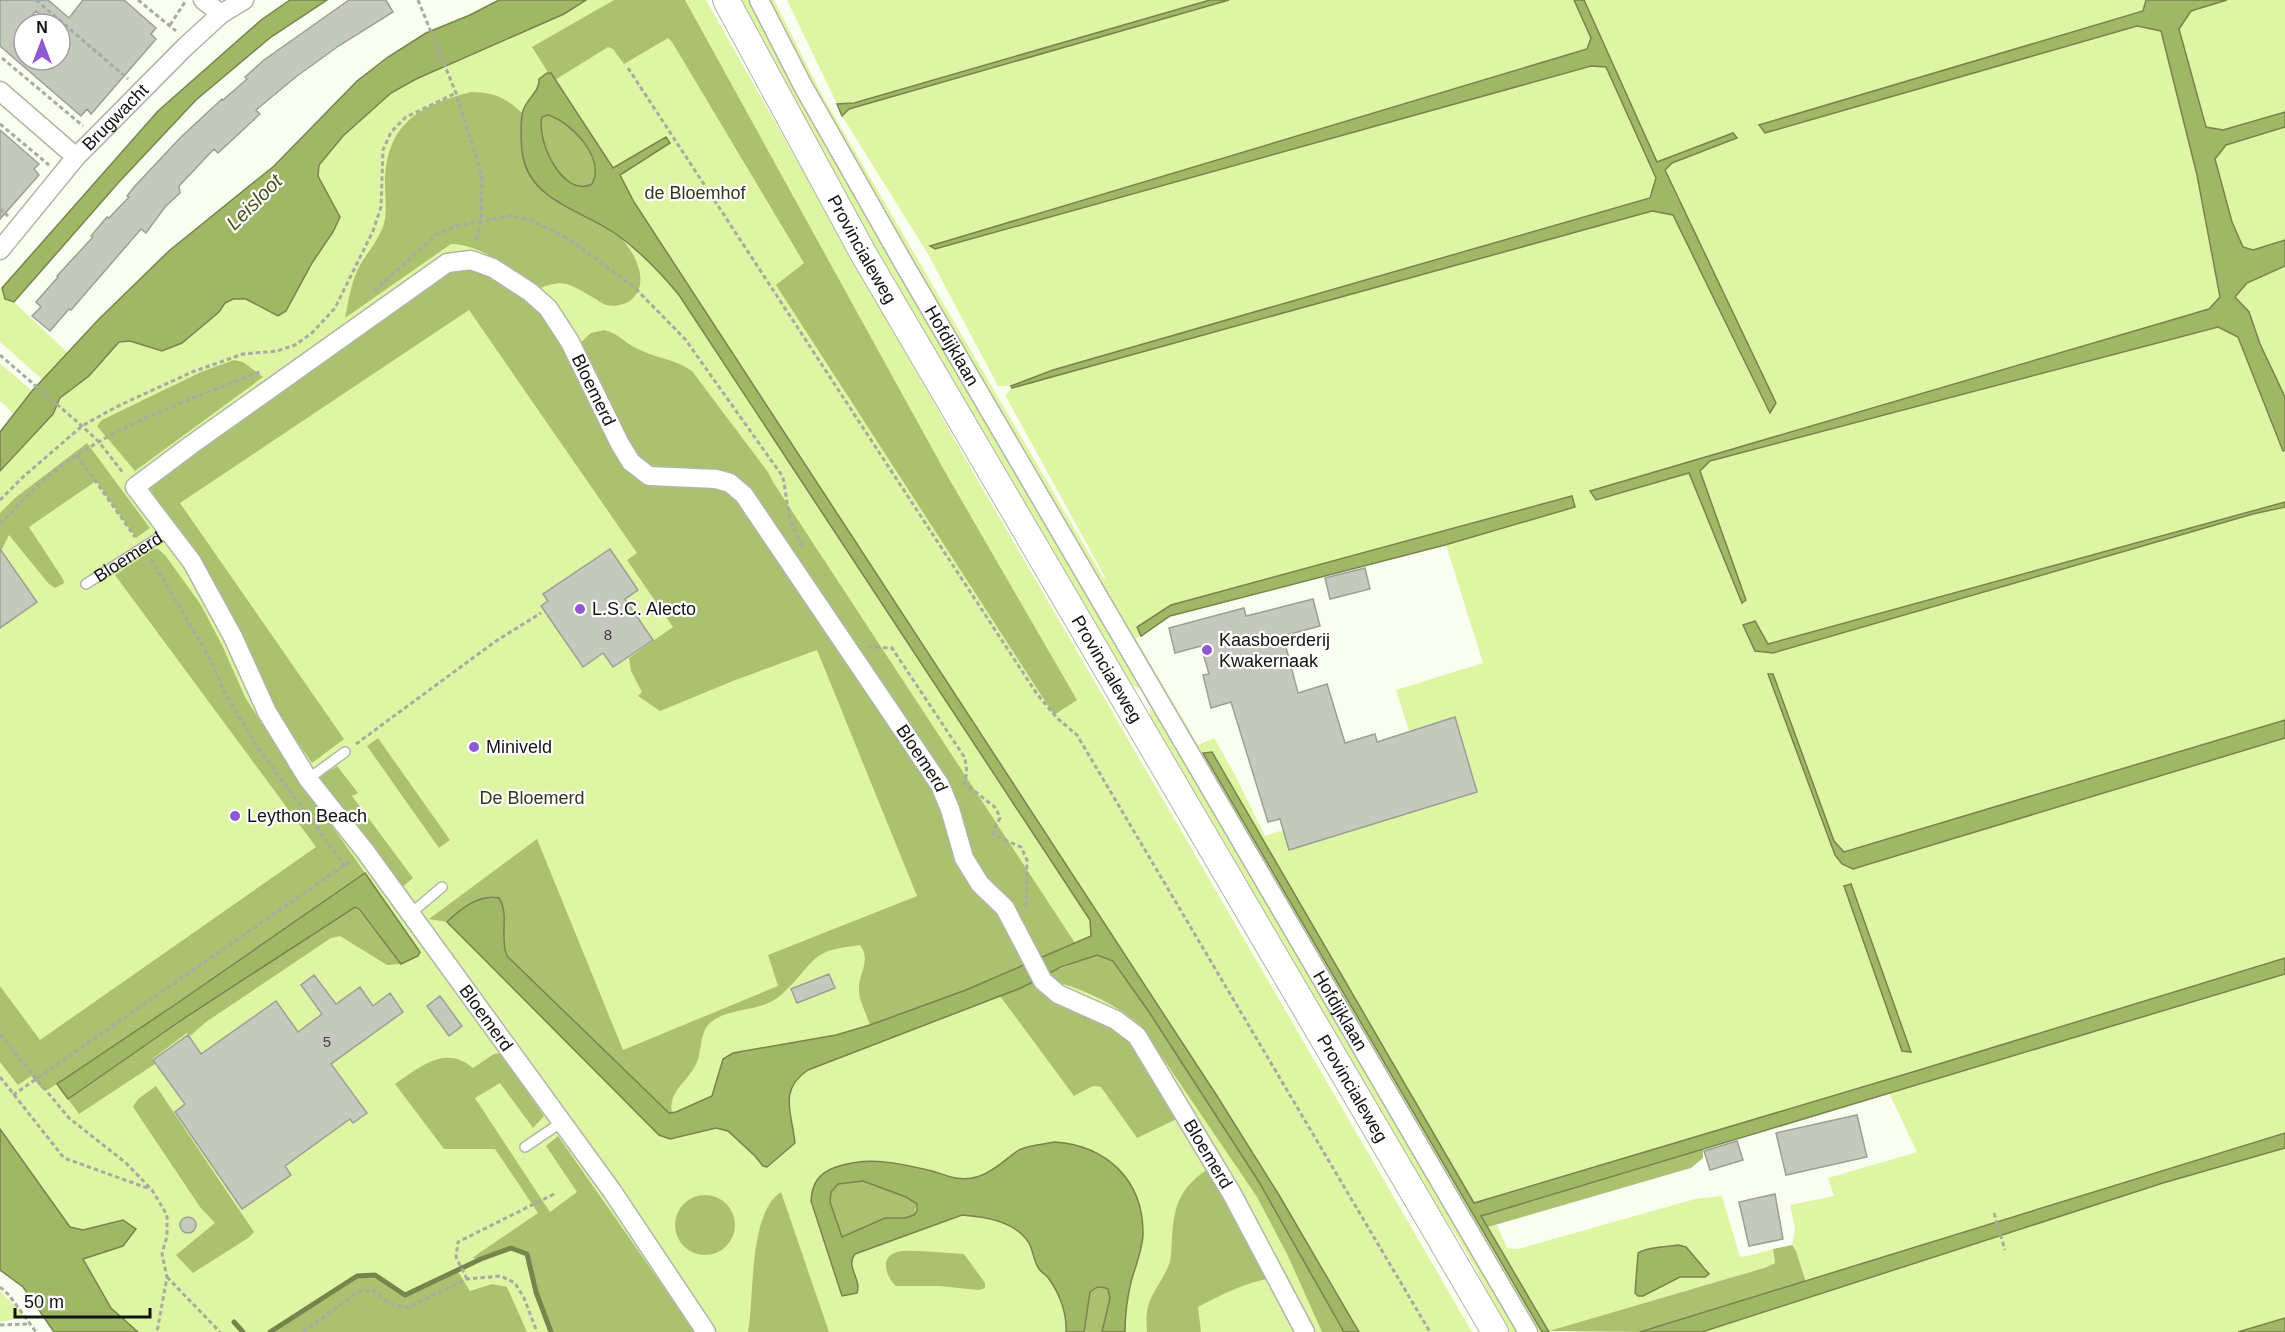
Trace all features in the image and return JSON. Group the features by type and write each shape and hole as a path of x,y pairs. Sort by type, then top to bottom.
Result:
{"main road":[{"name":"Provincialeweg","path":"726,0 862,253 1495,1332"}],"street":[{"path":"203,0 221,14"},
{"name":"Brugwacht","path":"0,250 76,157 189,43 221,14 244,0"},
{"name":"Hofdijklaan","path":"759,0 803,86 904,264 1528,1332"},
{"path":"0,91 76,157"},
{"path":"135,487 447,263 471,260"},
{"name":"Bloemerd","path":"471,260 493,268 530,292 548,308 570,342 631,462 649,476 716,479 730,483 744,495 940,785 950,809 964,858 980,884 1005,908 1032,957 1042,981 1058,994 1116,1020 1137,1036 1232,1194 1305,1332"},
{"name":"Bloemerd","path":"135,487 192,562 233,637 267,712 308,779 365,851 612,1191 706,1332"},
{"path":"1125,701 1152,687"}],"lane":[{"name":"Bloemerd","path":"86,584 169,531"},
{"path":"308,779 345,752"},
{"path":"410,914 442,887"},
{"path":"525,1147 562,1122"}],"path":[{"path":"36,0 142,91"},
{"path":"138,0 189,43"},
{"path":"170,25 186,0"},
{"path":"418,0 456,93 482,176 481,220 471,260"},
{"path":"0,58 97,137"},
{"path":"628,68 1037,694 1057,718 1077,735 1430,1332"},
{"path":"0,500 82,426 116,407 192,372 243,354 277,351 296,345 312,333 335,308 373,231 381,207 383,150 392,132 406,117 456,93"},
{"path":"0,124 62,175"},
{"path":"374,291 436,235 456,226 510,216 530,220 569,239 635,288 685,339 783,477 790,520 804,554"},
{"path":"0,355 99,442 135,487"},
{"path":"0,524 54,472 99,442 161,411 265,370"},
{"path":"77,455 143,547 211,660 223,690 258,748 345,866"},
{"path":"345,752 496,641 541,613"},
{"path":"864,646 892,648 965,758 967,773 964,783 996,808 1000,818 994,829 994,835 1021,847 1028,860 1025,912"},
{"path":"13,1095 365,851"},
{"path":"0,1035 69,1118 126,1163 152,1190 167,1215 167,1236 162,1254 167,1277 156,1332"},
{"path":"0,1077 64,1158 152,1190"},
{"path":"467,1279 456,1257 458,1242 556,1193"},
{"path":"1994,1213 2005,1250"},
{"path":"303,1332 358,1292 373,1290 389,1303 406,1308 467,1279 501,1276 515,1283 524,1298 537,1332"},
{"path":"167,1277 220,1332"},
{"path":"0,1287 27,1317 36,1332"},
{"path":"0,1326 29,1323"}],"green space":[{"name":"De Bloemerd","path":"586,0 706,0 973,472 1472,1332 138,1332 111,1308 83,1259 123,1246 123,1220 83,1230 70,1227 0,1130 0,471 53,414 63,396 89,376 119,342 130,341 145,346 182,343 219,312 225,303 233,299 245,299 263,306 272,313 318,255 340,217 318,176 319,165 343,136 391,93 416,79 564,14"},
{"path":"737,0 753,0 1143,685 1138,688 1131,685 854,218"},
{"path":"766,0 774,0 822,95 1104,579 1105,577 1005,395 1012,388 1652,211 1673,215 1770,413 1776,403 1665,170 1672,163 1736,137 1733,134 1657,162 1584,0 2146,0 2143,11 1760,125 1765,133 2137,26 2161,31 2197,175 2220,297 2209,309 1590,491 1596,500 1689,472 1742,603 1745,600 1700,471 1710,461 2218,327 2238,336 2283,450 2285,450 2285,1332 1640,1332 1806,1282 1792,1245 1795,1229 1790,1205 1834,1196 1828,1178 1917,1152 1889,1093 1481,1216 1488,1227 1497,1225 1507,1248 1518,1249 1695,1199 1722,1196 1740,1257 1773,1249 1775,1263 1764,1268 1549,1332 1537,1332 864,182","holes":["1446,545 1483,663 1396,690 1425,782 1265,836 1214,738 1198,745 1136,639 1170,616","1678,1245 1706,1268 1705,1277 1680,1277 1666,1283 1642,1249"]},
{"path":"787,0 1210,0 844,105 837,104"},
{"path":"1229,0 1574,0 1591,38 1587,49 931,246 935,249 1591,66 1606,67 1656,178 1650,198 1053,370 1011,386 998,386 928,254 842,116 849,109"},
{"path":"2171,0 2285,0 2285,240 2253,250 2243,247 2232,222"},
{"path":"2285,266 2285,397 2260,344 2249,312 2235,297 2247,283"},
{"path":"0,288 2,288 5,299 14,302 68,353 43,380 0,342"},
{"path":"0,363 32,391 14,414 0,401"},
{"path":"1149,707 1168,726 1522,1332 1506,1332 1468,1255 1446,1219 1419,1184 1152,728"},
{"path":"0,1291 22,1313 24,1317 0,1322"}],"shaded area":[{"path":"614,0 685,0 944,470 1077,700 1054,715 776,285 804,263 672,42 668,38 624,64 613,49 608,47 555,80 532,47"},
{"path":"471,92 499,97 511,103 522,113 523,158 586,212 614,231 630,249 638,266 640,284 638,292 627,303 606,305 572,286 560,283 536,290 486,254 463,245 451,244 345,318 357,271 384,224 387,163 399,132 421,111 436,103"},
{"path":"548,115 567,125 584,142 594,163 595,174 592,184 582,186 572,183 554,166 543,140 541,128 542,117"},
{"path":"473,260 533,302 555,331 623,460 723,487 735,495 928,778 952,835 960,870 972,885 993,903 1026,965 870,1025 859,992 865,961 863,950 860,945 828,951 818,956 788,989 774,1000 758,1007 724,1015 710,1023 704,1033 697,1061 675,1093 671,1106 672,1113 669,1113 507,956 504,949 504,936 456,913 447,922 429,919 537,839 623,1050 778,986 768,955 917,896 817,650 660,711 638,696 642,692 631,671 629,658 673,627 627,560 637,553 469,310 180,503 344,739 312,763 275,710 212,581 148,486 419,286"},
{"path":"604,330 638,349 678,363 692,371 768,472 1075,943 1038,959 1014,909 1002,893 977,869 969,857 957,802 761,507 702,469 647,465 635,456 578,345 591,333"},
{"path":"234,360 243,362 263,377 135,471 97,426 102,420 201,372"},
{"path":"87,443 150,528 136,538 96,481 29,527 63,579 64,583 55,588 48,583 9,535 0,553 0,513 15,498"},
{"path":"154,549 158,549 165,555 201,605 245,697 276,746 365,873 49,1089 43,1090 31,1076 18,1085 0,1062 0,986 40,1040 316,847 115,575"},
{"path":"378,738 450,840 439,848 367,746"},
{"path":"337,766 358,793 352,796 413,878 401,888 320,777"},
{"path":"355,906 401,964 387,965 340,936 331,938 206,1022 190,1036 187,1033 152,1059 155,1064 79,1114 68,1099 183,1019"},
{"path":"1097,955 1113,961 1149,1012 1259,1182 1344,1332 1322,1332 1288,1256 1257,1197 1141,1026 1110,1004 1074,987 1049,980 1046,974"},
{"path":"1034,981 1120,1025 1185,1115 1137,1138 1101,1087 1093,1086 1074,1096 1000,996"},
{"path":"500,1053 544,1116 533,1128 500,1083 475,1098 550,1212 577,1192 546,1146 558,1136 695,1332 551,1332 536,1292 527,1254 511,1248 481,1259 472,1258 538,1213 495,1149 444,1149 395,1084 423,1065 443,1058 463,1061 473,1068 494,1054"},
{"path":"156,1086 254,1232 193,1273 176,1255 215,1223 200,1207 133,1107 138,1099"},
{"path":"1703,1149 1703,1158 1691,1168 1488,1227 1481,1216"},
{"path":"1217,1163 1280,1277 1248,1284 1198,1307 1201,1332 1147,1332 1149,1304 1170,1261 1173,1225 1178,1203 1188,1186"},
{"path":"863,1181 906,1197 917,1204 914,1215 905,1218 885,1218 842,1238 830,1202 831,1192 838,1184"},
{"path":"781,1192 829,1332 748,1332 758,1236 770,1203"},
{"path":"705,1195 722,1200 730,1208 735,1225 730,1242 722,1250 705,1255 688,1250 680,1242 675,1225 680,1208 688,1200"},
{"path":"1792,1245 1806,1282 1640,1332 1549,1331 1764,1268 1775,1263 1773,1249"},
{"path":"900,1251 964,1254 985,1283 985,1288 979,1290 939,1286 896,1286 887,1273 888,1258"},
{"path":"457,1270 470,1291 492,1284 507,1287 527,1332 270,1332 357,1276 375,1275 405,1295"},
{"path":"1102,1286 1108,1289 1110,1298 1102,1332 1084,1332 1090,1292"}],"water":[{"path":"290,0 327,0 271,37 196,100 119,182 14,302 5,299 2,288 158,111 261,20"},
{"name":"Leisloot","path":"499,0 586,0 564,14 416,79 391,93 343,136 319,165 318,176 340,217 286,311 278,316 246,299 233,299 225,303 219,312 182,343 162,351 130,341 119,342 89,376 60,398 53,414 0,471 0,432 32,391 99,319 170,250 274,166 357,81 388,57 426,33"},
{"path":"1210,0 1229,0 849,109 842,116 837,104 854,103"},
{"path":"1574,0 1584,0 1657,162 1733,133 1737,138 1672,163 1665,170 1776,403 1770,413 1673,215 1652,211 1012,388 1011,386 1053,370 1650,198 1656,178 1606,67 1591,66 935,249 930,246 1587,49 1591,38"},
{"path":"2146,0 2227,0 2191,11 2179,29 2206,127 2223,130 2285,112 2285,127 2226,145 2215,159 2232,222 2243,247 2253,250 2285,240 2285,266 2247,283 2235,297 2249,312 2260,344 2285,397 2285,450 2283,451 2238,337 2218,327 1710,461 1700,471 1746,600 1742,603 1689,473 1596,500 1590,491 2209,309 2220,297 2197,175 2161,31 2137,26 1765,133 1759,125 2143,11"},
{"path":"551,73 613,168 666,137 670,143 620,175 634,202 1217,1096 1279,1195 1359,1332 1344,1332 1259,1182 1149,1012 1113,961 1097,955 1061,967 1021,988 808,1070 793,1086 790,1094 789,1103 795,1143 767,1167 763,1166 728,1131 716,1128 670,1139 659,1135 447,922 478,900 499,898 504,912 504,941 507,956 669,1113 712,1096 723,1059 733,1053 836,1035 870,1025 966,990 1091,936 1090,920 679,295 649,262 625,241 548,195 528,172 522,153 522,115 539,84 539,79","holes":["548,115 576,133 590,153 595,174 592,184 582,186 572,183 554,166 543,140 541,128 542,117"]},
{"path":"1572,496 1575,507 1445,545 1170,616 1141,636 1137,627 1171,605"},
{"path":"2285,502 2285,507 2253,514 1773,653 1755,651 1743,625 1755,621 1768,644"},
{"path":"1768,674 1773,674 1834,841 1844,852 2285,720 2285,738 1853,869 1842,864 1835,855"},
{"path":"1212,752 1474,1203 2285,958 2285,974 1481,1216 1549,1332 1542,1332 1203,753"},
{"path":"365,873 420,952 418,956 401,964 359,909 355,907 183,1019 68,1099 57,1084 176,1004"},
{"path":"1851,884 1911,1052 1902,1051 1844,886"},
{"path":"0,1129 70,1227 83,1230 123,1220 136,1229 123,1246 83,1259 111,1308 138,1332 54,1332 23,1287 0,1270"},
{"path":"2285,1133 2285,1148 2163,1183 1702,1332 1640,1332"},
{"path":"1055,1142 1091,1150 1106,1159 1129,1182 1137,1197 1143,1239 1128,1295 1125,1332 1102,1332 1110,1298 1108,1289 1100,1287 1090,1292 1084,1332 1066,1332 1064,1311 1059,1298 1053,1285 1037,1266 1029,1243 1008,1225 971,1216 962,1215 855,1254 852,1264 858,1288 857,1293 842,1296 811,1201 815,1184 825,1172 848,1164 872,1161 908,1165 967,1179 985,1174 1019,1150","holes":["863,1181 906,1197 917,1204 917,1211 914,1215 905,1218 885,1218 842,1237 830,1202 831,1192 838,1184"]},
{"path":"1678,1245 1686,1247 1709,1274 1705,1277 1680,1277 1643,1296 1638,1296 1635,1293 1638,1253 1651,1248"},
{"path":"2285,1318 2285,1332 2238,1332"}],"building":[{"path":"0,0 48,0 62,12 12,12 12,56 0,46"},
{"path":"83,0 124,0 156,28 151,34 156,39 91,114 87,109 81,116 30,72 72,72 72,14"},
{"path":"349,0 386,0 393,12 340,45 297,76 256,110 260,114 218,153 214,149 179,186 180,193 165,207 146,233 141,229 50,331 32,316 41,307 36,302 57,276 93,237 91,236 107,217 109,218 129,197 127,196 135,186 181,137 247,79 245,77 264,60"},
{"path":"0,130 39,164 34,169 39,175 0,219"},
{"path":"0,549 37,602 0,628"},
{"path":"610,549 638,590 625,599 653,640 613,667 603,653 583,667 541,606 548,601 543,594"},
{"path":"1365,568 1370,589 1330,599 1325,578"},
{"path":"1313,599 1320,626 1283,636 1298,693 1327,684 1345,743 1375,734 1377,742 1455,717 1477,792 1289,850 1280,819 1268,822 1231,702 1211,708 1203,675 1209,674 1201,646 1175,653 1169,628 1244,608 1246,616"},
{"path":"829,974 835,988 797,1003 791,989"},
{"path":"314,975 336,1004 360,987 373,1006 390,993 403,1012 331,1064 367,1113 353,1123 350,1119 285,1166 291,1175 242,1209 175,1112 185,1104 153,1060 188,1035 201,1054 276,1001 298,1032 322,1014 301,985"},
{"path":"440,996 462,1026 449,1036 427,1006"},
{"path":"1857,1115 1867,1157 1786,1175 1776,1133"},
{"path":"1737,1141 1743,1160 1710,1170 1704,1151"},
{"path":"1775,1194 1783,1239 1749,1246 1739,1202"},
{"path":"188,1217 196,1225 188,1233 180,1225"}],"waterway":[{"path":"270,1332 357,1276 375,1275 405,1295 481,1259 511,1248 527,1254 536,1292 551,1332"},
{"path":"234,1322 243,1332"}],"place":[{"name":"L.S.C. Alecto","path":"580,609"},
{"name":"Kaasboerderij Kwakernaak","path":"1207,650"},
{"name":"Miniveld","path":"474,747"},
{"name":"Leython Beach","path":"235,816"}],"park label":[{"name":"de Bloemhof","path":"695,193"}]}
